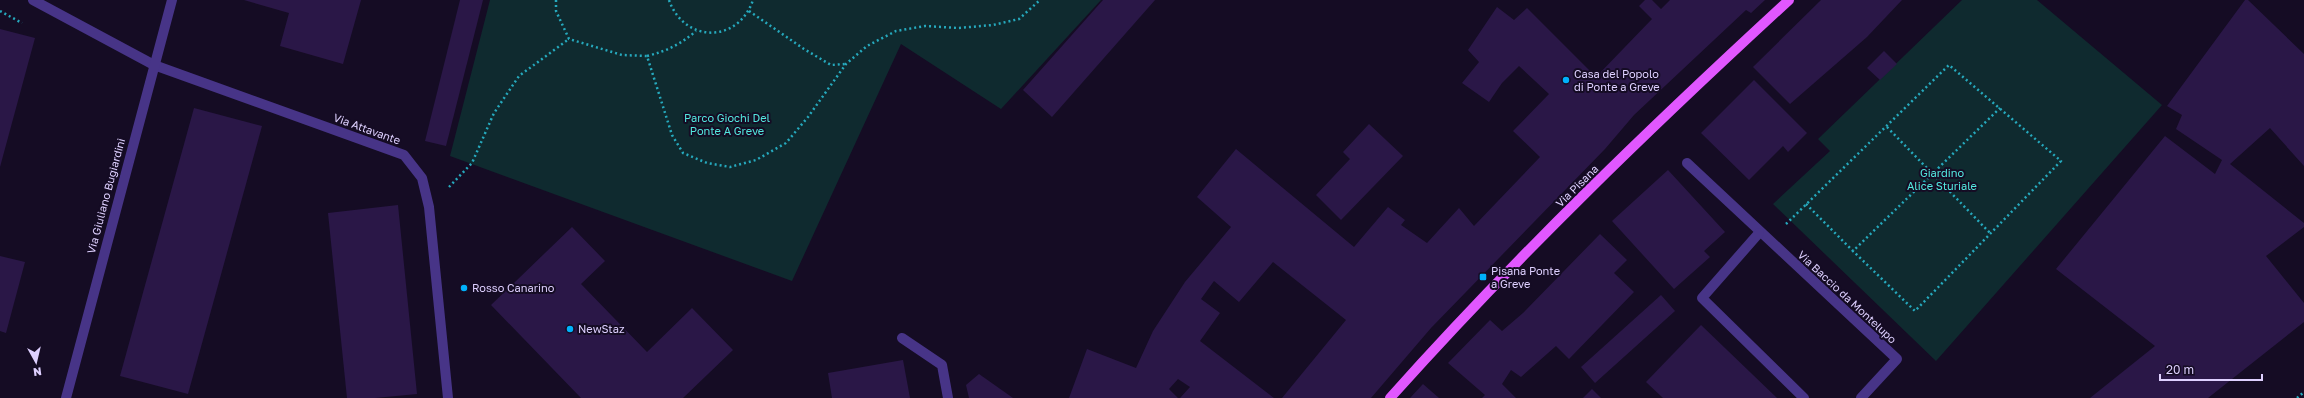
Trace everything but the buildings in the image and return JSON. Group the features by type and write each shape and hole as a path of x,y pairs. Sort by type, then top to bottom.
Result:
{"main road":[{"name":"Via Pisana","path":"1390,398 1494,288 1665,114 1789,0"}],"street":[{"name":"Via Attavante","path":"33,0 154,65 404,155 422,178 429,207 448,398"},
{"name":"Via Giuliano Bugiardini","path":"66,398 172,0"},
{"name":"Via Baccio da Montelupo","path":"1687,163 1759,233 1897,360 1861,398"},
{"path":"1759,233 1702,298 1804,398"},
{"path":"902,338 942,365 948,398"}],"path":[{"path":"556,0 556,11 569,39 622,55 647,56 667,51 682,43 696,31"},
{"path":"669,0 675,14 684,24 696,31 709,33 726,30 742,20 749,11 753,0"},
{"path":"647,56 672,135 682,153 707,164 730,166 756,160 786,143 808,117 846,64 866,46 896,31 925,26 958,28 993,25 1019,19 1040,0"},
{"path":"749,11 804,49 831,65 846,64"},
{"path":"429,207 472,163 494,113 518,76 569,39"},
{"path":"1768,241 1806,204 1887,127 1949,65 2061,160 1915,311 1806,204"},
{"path":"1853,251 2000,108"},
{"path":"1887,127 1990,233"},
{"path":"2297,398 2304,392"}],"green space":[{"name":"Parco Giochi Del Ponte A Greve","path":"490,0 1101,0 1001,109 901,44 792,281 450,156"},
{"name":"Giardino Alice Sturiale","path":"1962,0 2037,0 2162,105 1936,361 1773,204 1830,151 1818,139"}],"place":[{"name":"Casa del Popolo di Ponte a Greve","path":"1566,80"},
{"name":"Pisana Ponte a Greve","path":"1483,277"},
{"name":"Rosso Canarino","path":"464,288"},
{"name":"NewStaz","path":"570,329"}]}
